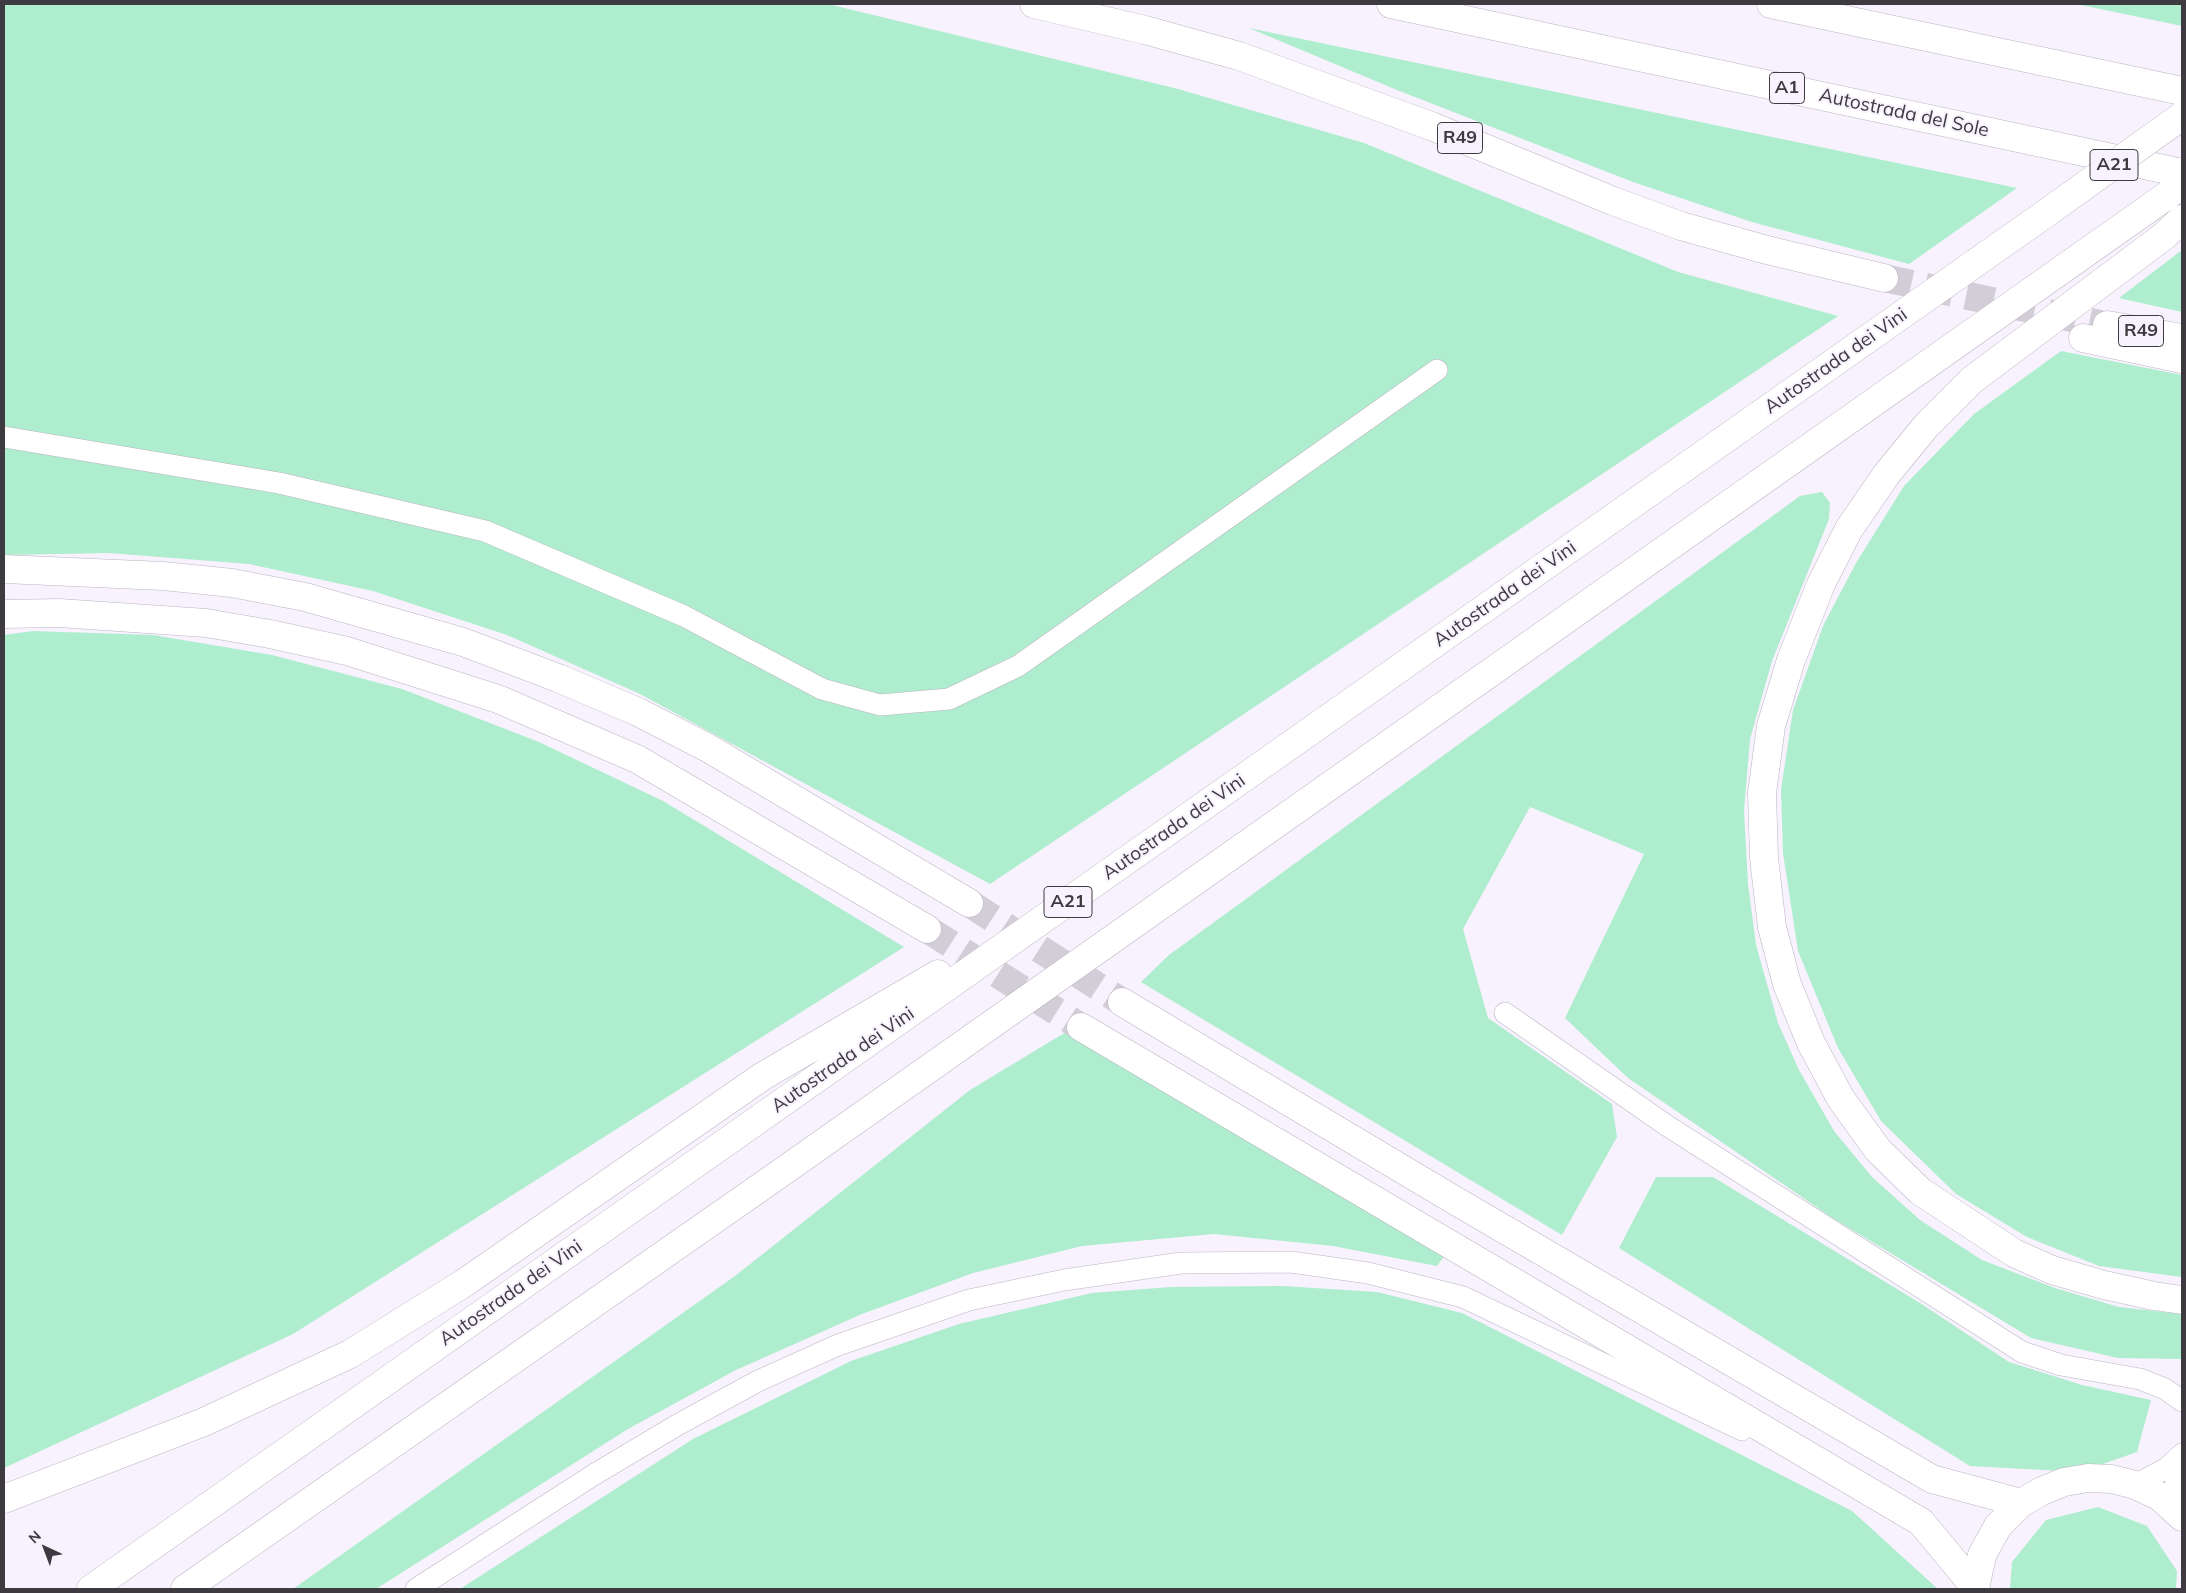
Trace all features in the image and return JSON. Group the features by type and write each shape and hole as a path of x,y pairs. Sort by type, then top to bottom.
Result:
{"main road":[{"name":"R49","path":"1034,4 1145,30 1239,56 1431,126 1613,202 1681,226 1767,250 1884,278"},
{"name":"Autostrada del Sole","path":"1391,4 2182,173"},
{"path":"1771,4 2182,91"},
{"name":"Autostrada dei Vini","path":"91,1589 2182,116"},
{"path":"186,1589 777,1176 2182,186"},
{"path":"2173,228 1972,380 1926,426 1886,475 1849,530 1821,584 1791,660 1771,726 1762,793 1764,858 1772,927 1788,984 1811,1043 1841,1099 1878,1150 1920,1191 2014,1253 2052,1270 2104,1286 2182,1300"},
{"name":"R49","path":"2182,338 2092,331 2182,359"},
{"path":"4,569 154,576 232,583 305,597 463,642 558,678 638,712 708,748 969,903"},
{"path":"4,614 59,613 215,624 347,651 498,698 637,760 927,929"},
{"path":"4,1499 204,1422 350,1354 464,1283 763,1076 1105,876"},
{"path":"1122,1002 1448,1197 1932,1479 2021,1503"},
{"path":"1081,1027 1921,1522 1975,1588"},
{"path":"1975,1588 1982,1556 1998,1526 2021,1503 2042,1490 2064,1482 2088,1478 2112,1479 2135,1485 2159,1496 2181,1515"}],"lane":[{"path":"4,437 279,484 485,531 684,616 822,688 880,705 949,699 1018,666 1437,370"},
{"path":"1505,1012 1666,1126 2022,1352 2061,1365 2140,1379 2165,1389 2182,1401"},
{"path":"416,1589 595,1474 679,1424 758,1381 838,1345 969,1300 1064,1280 1181,1263 1291,1262 1368,1273 1463,1297 1844,1478"},
{"path":"2135,1485 2167,1468 2182,1454"},
{"path":"2181,1515 2175,1486 2182,1454"},
{"path":"206,1589 234,1555"}],"green space":[{"path":"4,4 828,4 1178,89 1364,143 1678,272 1838,316 990,884 640,694 507,635 373,591 249,564 109,553 4,555"},
{"path":"2076,4 2182,4 2182,26"},
{"path":"1249,28 2017,188 1909,264 1752,222 1633,182 1397,90"},
{"path":"2182,250 2182,312 2119,298"},
{"path":"2061,351 2182,375 2182,1277 2099,1266 2027,1237 1956,1194 1881,1121 1838,1048 1798,951 1783,853 1781,790 1793,710 1823,626 1856,563 1904,486 1974,414"},
{"path":"1822,492 1830,503 1829,519 1772,661 1750,739 1744,811 1748,884 1756,945 1778,1023 1799,1070 1834,1131 1872,1177 1920,1220 1982,1260 2055,1288 2119,1307 2182,1314 2182,1359 2118,1358 2031,1338 1834,1219 1628,1078 1565,1018 1644,854 1530,807 1463,929 1488,1018 1612,1104 1617,1137 1562,1235 1141,982 1169,955 1800,496"},
{"path":"33,631 153,635 272,655 402,689 539,742 663,801 904,947 293,1334 4,1468 4,635"},
{"path":"1066,1032 1445,1255 1437,1266 1333,1246 1214,1234 1082,1246 973,1273 862,1314 736,1370 628,1429 376,1589 293,1589 735,1276 970,1090"},
{"path":"1656,1177 1713,1177 1920,1303 2009,1362 2082,1385 2151,1400 2137,1452 2080,1472 1970,1466 1619,1248"},
{"path":"1282,1286 1377,1292 1462,1313 1852,1511 1938,1589 460,1589 693,1439 851,1361 959,1324 1092,1293 1171,1287"},
{"path":"2098,1507 2147,1526 2177,1571 2176,1589 2010,1589 2012,1562 2046,1520"}],"tunnel":[{"path":"1884,278 2100,324"},
{"path":"969,903 1122,1002"},
{"path":"927,929 1081,1027"}]}
